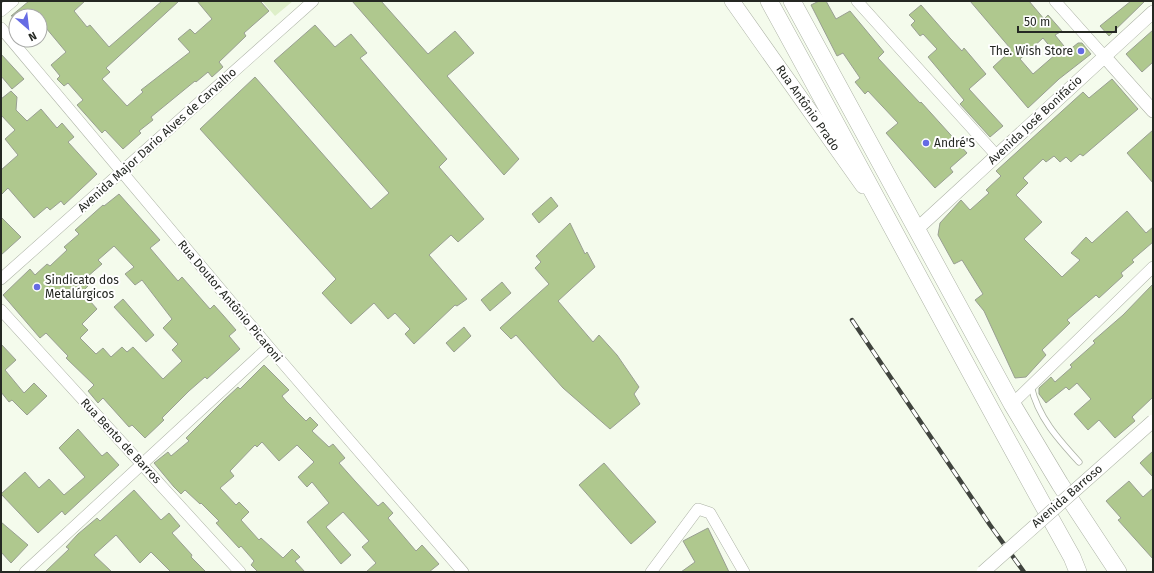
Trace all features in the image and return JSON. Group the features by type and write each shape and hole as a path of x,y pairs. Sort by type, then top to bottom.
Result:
{"main road":[{"name":"Rua Antônio Prado","path":"732,1 884,215"},
{"path":"769,1 884,215 1072,557 1078,572"},
{"path":"792,1 918,228 1012,404 1060,484 1118,572"}],"street":[{"path":"1,11 13,1"},
{"name":"Avenida Major Dario Alves de Carvalho","path":"1,279 314,1"},
{"path":"857,1 997,156"},
{"path":"1055,1 1153,111"},
{"name":"Avenida José Bonifácio","path":"918,228 1153,12"},
{"name":"Rua Doutor Antônio Picaroni","path":"1,28 269,347 463,572"},
{"path":"1012,404 1153,267"},
{"name":"Rua Bento de Barros","path":"1,310 240,572"},
{"path":"25,572 269,347"},
{"name":"Avenida Barroso","path":"983,572 1153,421"},
{"path":"651,572 698,509 710,513 744,572"}],"lane":[{"path":"1030,386 1034,400 1049,428 1078,462"}],"green space":[{"path":"262,1 293,1 275,16"}],"building":[{"path":"29,1 85,1 74,11 87,27 90,25 109,47 162,1 179,1 106,68 110,72 102,79 127,106 143,92 141,90 190,52 178,39 190,29 195,34 212,19 197,1 260,1 269,11 244,33 246,36 219,62 223,67 212,77 208,72 196,82 195,81 151,117 153,120 139,131 141,133 123,149 105,130 102,133 77,105 83,100 68,83 64,86 57,79 60,76 51,65 66,52 48,30 48,8 21,8"},
{"path":"352,1 381,1 428,54 455,31 474,53 447,76 519,159 504,175"},
{"path":"819,1 826,1 836,19 850,11 884,52 878,58 920,103 921,102 967,153 950,168 953,172 935,188 886,133 898,123 868,91 865,94 855,82 860,78 843,53 837,56 811,5"},
{"path":"970,1 1029,1 1044,19 1048,15 1062,31 1055,35 1068,51 1078,43 1082,43 1091,54 1059,79 1028,108 993,67 1005,56 1004,53 1010,48","holes":["1043,38 1056,54 1033,74 1020,59"]},
{"path":"1131,1 1145,1 1109,36 1100,26"},
{"path":"921,5 962,51 964,48 986,74 969,89 1003,126 990,137 960,104 964,100 928,57 937,49 923,34 920,36 911,25 915,21 909,15"},
{"path":"315,25 335,47 351,34 367,53 360,58 447,159 439,167 484,219 458,242 451,235 429,255 467,299 457,306 455,305 414,344 405,334 410,329 395,313 388,319 374,303 351,324 322,293 336,279 200,129 255,77 371,209 389,193 274,61"},
{"path":"1153,30 1153,62 1142,72 1126,54"},
{"path":"1,54 24,79 12,89 1,76"},
{"path":"1112,79 1138,109 1083,156 1080,154 1071,162 1066,157 1060,162 1054,156 1046,162 1043,159 1023,178 1028,183 1016,195 1042,222 1024,239 1062,277 1080,260 1071,253 1086,237 1092,243 1127,211 1146,233 1153,227 1153,242 1132,260 1134,262 1121,273 1123,276 1099,298 1096,295 1067,320 1070,323 1042,350 1046,355 1026,377 1015,378 984,311 975,300 983,294 962,260 954,264 938,235 940,223 961,200 970,210 989,193 986,190 1001,176 996,171 1083,92 1089,98"},
{"path":"11,91 17,97 16,110 27,121 41,109 57,128 62,123 74,137 68,142 97,174 64,205 61,201 50,210 47,207 34,218 8,188 1,195 1,170 18,155 5,139 15,130 1,115 1,99"},
{"path":"1153,130 1153,183 1127,153"},
{"path":"119,194 160,240 150,248 178,281 182,277 210,309 214,305 223,315 236,330 229,336 240,349 207,379 205,377 189,391 162,418 164,420 145,438 132,425 129,427 103,398 98,403 88,391 94,385 66,358 68,356 46,333 40,338 3,295 30,269 35,275 47,264 50,266 67,250 64,247 79,234 75,230 103,205 104,206","holes":["114,246 134,267 125,274 135,285 142,280 172,319 163,328 178,344 172,350 182,361 163,379 133,347 127,352 122,347 111,357 103,348 96,354 80,338 88,330 82,324 97,309 82,292 92,282 87,277 102,264 98,260"]},
{"path":"551,197 558,206 539,223 532,214"},
{"path":"1,217 21,237 1,255"},
{"path":"570,223 585,254 587,252 595,267 558,301 593,342 599,335 617,355 639,387 634,394 640,404 610,429 563,388 516,335 511,339 500,328 549,284 535,268 541,262 536,256"},
{"path":"502,282 511,293 490,311 481,300"},
{"path":"1153,284 1153,397 1132,417 1135,421 1115,438 1099,420 1088,430 1074,414 1091,399 1077,383 1069,390 1066,387 1046,403 1039,394 1039,388 1051,377 1055,382 1072,367 1070,365 1095,343 1093,341 1123,315"},
{"path":"123,299 154,335 146,342 114,307"},
{"path":"464,327 471,336 454,352 446,343"},
{"path":"1,344 16,360 5,370 24,393 34,383 47,396 27,415 12,400 9,402 1,392"},
{"path":"264,365 289,390 282,396 286,401 306,421 310,417 318,425 312,431 329,447 333,444 345,458 339,463 378,506 383,502 393,513 388,518 416,551 422,545 439,564 429,572 366,572 376,563 362,547 369,541 343,512 326,527 351,555 341,564 307,522 329,503 312,482 307,487 298,477 314,462 297,445 279,461 262,442 257,447 255,445 230,471 234,476 220,488 236,505 239,502 249,512 241,520 259,540 261,538 283,558 292,549 300,557 295,561 305,572 258,572 251,565 254,561 241,546 239,548 216,523 219,521 185,490 181,494 174,487 154,463 168,452 171,456 189,441 186,438 224,400 238,387 240,389"},
{"path":"78,429 102,456 107,452 119,465 65,515 62,511 38,533 1,494 25,472 39,488 49,479 64,495 85,477 59,448"},
{"path":"1153,451 1153,477 1140,463"},
{"path":"604,463 656,522 631,544 579,485"},
{"path":"1129,481 1143,497 1153,488 1153,559 1118,520 1121,518 1106,501"},
{"path":"134,490 161,520 169,513 180,526 172,533 192,555 191,557 206,572 171,572 151,552 140,563 116,535 94,555 112,572 45,572 69,549 66,547 78,534 97,518 100,521"},
{"path":"1,522 28,545 11,563 1,552"},
{"path":"708,528 729,572 681,572 695,562 683,541"}],"railway":[{"path":"852,320 990,525 1024,572"}],"place":[{"name":"The. Wish Store","path":"1081,51"},
{"name":"André'S","path":"926,143"},
{"name":"Sindicato dos Metalúrgicos","path":"37,287"}]}
